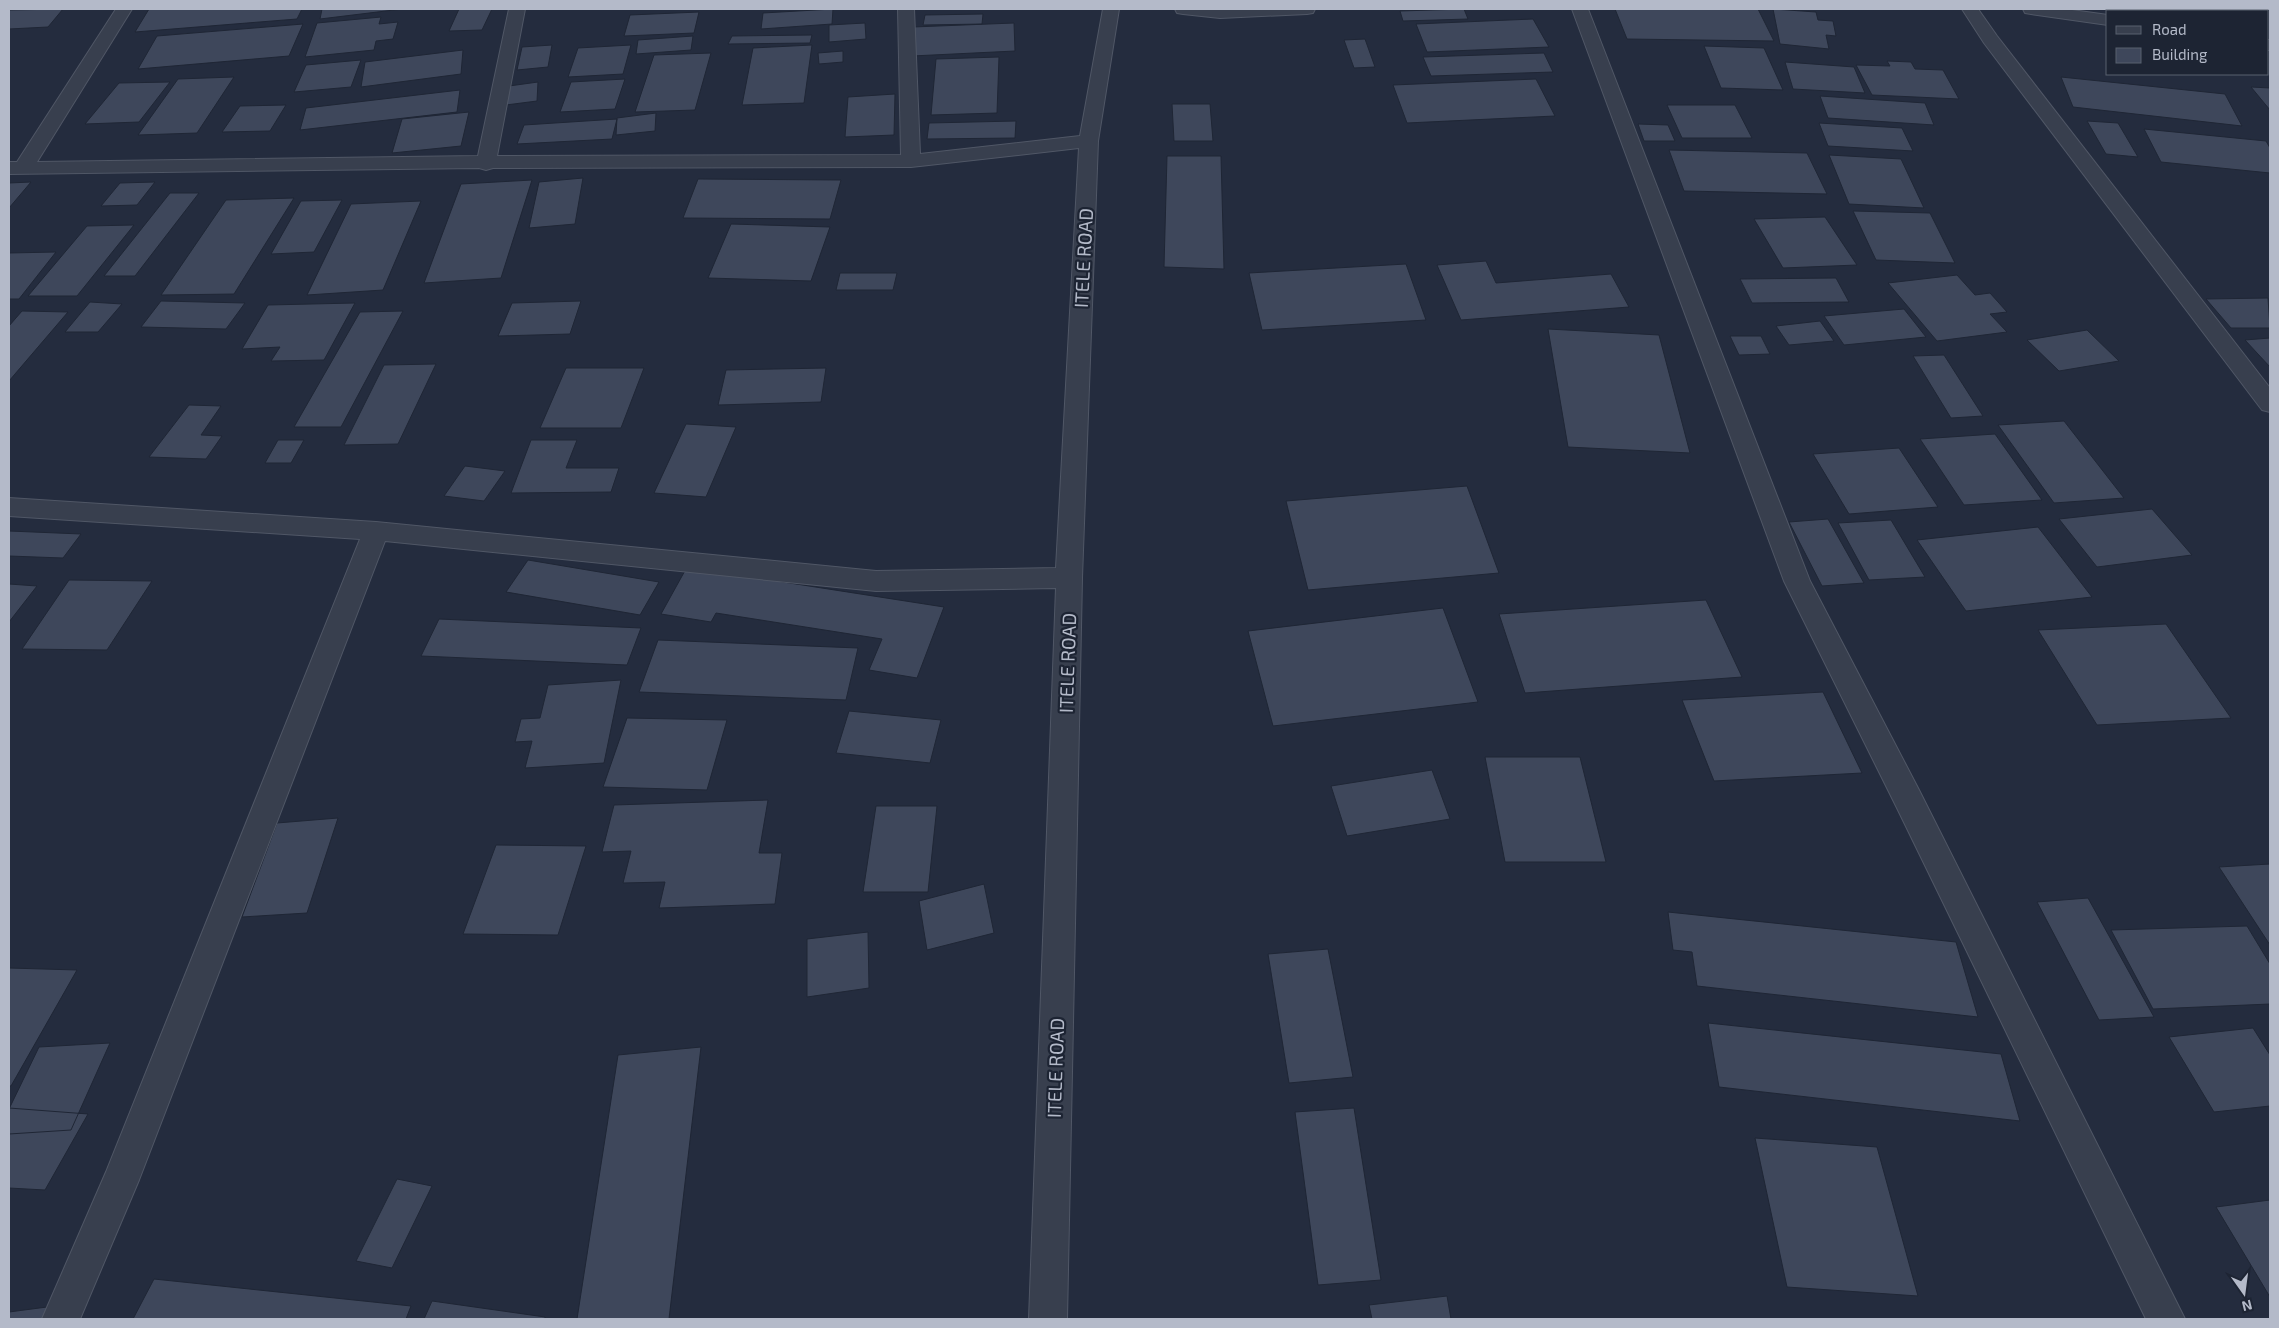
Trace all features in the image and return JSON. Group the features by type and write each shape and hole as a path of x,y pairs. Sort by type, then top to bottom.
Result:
{"street":[{"path":"17,167 124,9"},
{"path":"486,164 517,9"},
{"path":"906,9 911,162"},
{"name":"ITELE ROAD","path":"1048,1319 1069,578 1089,141 1111,9"},
{"path":"1183,9 1220,13 1307,9"},
{"path":"1580,9 1797,581 2166,1319"},
{"path":"1970,9 1996,46 2270,404"},
{"path":"2031,9 2106,20"},
{"path":"17,167 486,164 647,160 911,162 1089,141"},
{"path":"9,507 376,531 876,581 1069,578"},
{"path":"61,1319 120,1180 376,531"}],"building":[{"path":"63,9 48,27 9,29 9,10"},
{"path":"149,9 302,9 297,19 135,32"},
{"path":"322,9 402,9 320,19"},
{"path":"459,9 492,9 482,30 449,31"},
{"path":"833,9 832,24 761,29 763,13"},
{"path":"1464,9 1468,19 1403,21 1400,11"},
{"path":"1615,9 1758,9 1774,41 1627,39"},
{"path":"1773,9 1816,12 1818,20 1833,21 1836,36 1826,35 1829,49 1780,44"},
{"path":"699,12 694,33 624,36 630,15"},
{"path":"983,14 982,24 923,25 925,15"},
{"path":"381,17 379,24 398,22 393,39 376,41 374,50 305,57 317,23"},
{"path":"1533,19 1549,47 1427,52 1416,24"},
{"path":"865,23 866,39 829,42 829,25"},
{"path":"1014,23 1015,51 912,56 913,27"},
{"path":"303,24 289,56 138,69 157,36"},
{"path":"812,35 810,43 728,44 732,36"},
{"path":"693,36 691,50 636,54 638,40"},
{"path":"1365,39 1375,67 1354,68 1344,40"},
{"path":"552,45 548,67 517,70 522,47"},
{"path":"631,45 623,74 568,77 578,48"},
{"path":"812,45 804,103 742,105 753,48"},
{"path":"1704,46 1764,48 1783,90 1721,88"},
{"path":"463,50 461,74 361,87 365,62"},
{"path":"843,51 843,62 819,64 818,53"},
{"path":"711,53 695,110 635,112 654,55"},
{"path":"1544,53 1553,72 1431,76 1423,57"},
{"path":"999,57 997,113 931,115 936,59"},
{"path":"361,60 351,87 294,92 306,65"},
{"path":"1887,61 1911,62 1915,69 1943,70 1959,99 1872,95 1856,65 1890,66"},
{"path":"1785,62 1854,67 1865,93 1793,89"},
{"path":"234,77 197,133 138,135 178,79"},
{"path":"2061,77 2225,94 2242,126 2073,107"},
{"path":"625,79 615,109 560,112 571,82"},
{"path":"1536,79 1555,116 1407,123 1393,85"},
{"path":"170,82 139,122 85,124 119,83"},
{"path":"538,82 537,101 506,105 509,86"},
{"path":"2251,87 2270,88 2270,110"},
{"path":"460,90 457,112 300,130 306,108"},
{"path":"895,94 894,135 845,137 848,97"},
{"path":"1820,96 1925,103 1934,125 1828,118"},
{"path":"1172,104 1210,104 1213,141 1174,141"},
{"path":"286,105 270,131 222,132 240,106"},
{"path":"1667,105 1735,105 1752,138 1682,138"},
{"path":"469,112 461,146 392,153 402,119"},
{"path":"656,113 655,131 616,135 617,118"},
{"path":"617,119 612,139 517,144 524,125"},
{"path":"1016,121 1015,138 927,139 929,123"},
{"path":"2087,121 2118,123 2138,157 2106,154"},
{"path":"1819,123 1902,128 1913,151 1828,146"},
{"path":"1638,124 1668,125 1675,141 1644,141"},
{"path":"2144,129 2266,141 2270,148 2270,173 2161,162"},
{"path":"1669,150 1807,153 1827,194 1684,191"},
{"path":"1829,155 1901,159 1924,208 1849,204"},
{"path":"1167,156 1221,156 1224,269 1164,267"},
{"path":"583,178 575,224 529,228 539,182"},
{"path":"698,179 841,180 830,219 683,218"},
{"path":"532,180 501,278 424,283 461,184"},
{"path":"31,182 9,208 9,183"},
{"path":"155,182 137,205 101,206 120,183"},
{"path":"170,193 199,193 135,276 104,276"},
{"path":"294,198 234,294 161,295 226,200"},
{"path":"342,200 314,252 271,254 301,201"},
{"path":"421,201 383,290 307,295 351,204"},
{"path":"1853,211 1930,213 1955,263 1876,260"},
{"path":"1825,217 1857,265 1783,268 1754,219"},
{"path":"731,224 830,227 811,281 708,278"},
{"path":"134,225 77,296 28,296 87,226"},
{"path":"56,252 19,299 9,299 9,253"},
{"path":"1486,261 1496,283 1611,274 1629,307 1461,320 1437,265"},
{"path":"1406,264 1426,320 1262,330 1249,273"},
{"path":"840,273 897,273 893,290 836,290"},
{"path":"1957,275 1975,295 1990,293 2007,312 1990,314 2007,332 1937,341 1888,283"},
{"path":"1836,278 1849,302 1752,303 1740,279"},
{"path":"2268,298 2270,328 2231,328 2206,299"},
{"path":"161,301 245,303 226,329 141,327"},
{"path":"581,301 570,334 498,336 512,303"},
{"path":"90,302 122,304 98,332 65,332"},
{"path":"355,303 324,360 271,361 280,347 242,349 268,305"},
{"path":"1904,309 1926,337 1844,345 1824,316"},
{"path":"22,311 68,312 9,381 9,326"},
{"path":"403,311 341,427 294,427 360,312"},
{"path":"1820,321 1834,341 1789,345 1776,326"},
{"path":"1548,329 1659,335 1690,453 1568,447"},
{"path":"2087,330 2119,361 2059,371 2027,340"},
{"path":"1730,336 1761,336 1770,354 1739,355"},
{"path":"2270,338 2270,367 2245,340"},
{"path":"1944,355 1983,416 1951,418 1913,356"},
{"path":"436,364 398,444 344,445 384,365"},
{"path":"566,368 644,368 621,428 540,428"},
{"path":"826,368 821,402 718,405 726,370"},
{"path":"189,405 221,406 201,435 222,436 206,459 149,457"},
{"path":"2064,421 2124,498 2054,503 1998,425"},
{"path":"686,424 736,427 706,497 654,493"},
{"path":"1995,434 2042,500 1964,505 1920,439"},
{"path":"278,440 304,440 291,463 265,463"},
{"path":"531,440 577,440 566,468 619,468 611,492 511,493"},
{"path":"1899,448 1938,507 1849,514 1813,454"},
{"path":"465,466 505,471 484,501 444,496"},
{"path":"1467,486 1499,573 1308,590 1286,501"},
{"path":"2152,509 2192,555 2097,567 2059,519"},
{"path":"1828,519 1864,583 1822,586 1789,522"},
{"path":"1891,520 1925,577 1869,580 1838,523"},
{"path":"2038,527 2092,597 1966,611 1917,540"},
{"path":"9,531 81,534 63,558 9,556"},
{"path":"528,560 659,582 640,615 506,592"},
{"path":"687,567 944,607 917,678 869,670 882,639 716,613 711,622 661,614"},
{"path":"69,580 152,581 107,650 22,649"},
{"path":"9,584 37,586 9,622"},
{"path":"1706,600 1742,677 1525,693 1499,614"},
{"path":"1443,608 1478,702 1273,726 1248,631"},
{"path":"439,619 641,628 627,665 421,656"},
{"path":"2166,624 2231,718 2097,725 2038,630"},
{"path":"658,640 858,648 846,700 639,692"},
{"path":"621,680 604,763 525,768 532,741 515,742 521,719 540,718 548,685"},
{"path":"1823,692 1862,773 1714,781 1682,700"},
{"path":"849,711 941,720 930,763 836,753"},
{"path":"627,718 727,720 707,790 603,787"},
{"path":"1485,757 1580,757 1606,862 1505,862"},
{"path":"1432,770 1450,819 1347,836 1331,786"},
{"path":"768,800 759,853 782,853 775,904 659,908 665,882 623,883 631,851 602,852 614,805"},
{"path":"876,806 937,806 928,892 863,892"},
{"path":"338,818 307,913 242,917 277,823"},
{"path":"496,845 586,846 558,935 463,934"},
{"path":"2270,864 2270,945 2219,867"},
{"path":"984,884 994,933 927,950 919,901"},
{"path":"2088,898 2154,1017 2099,1020 2037,902"},
{"path":"1668,912 1956,942 1978,1017 1697,986 1692,952 1673,950"},
{"path":"2247,926 2270,964 2270,1004 2153,1009 2111,930"},
{"path":"868,932 869,988 807,997 807,939"},
{"path":"1328,949 1353,1077 1289,1083 1268,954"},
{"path":"9,968 77,970 11,1086 9,1086"},
{"path":"1708,1023 2001,1054 2020,1121 1719,1087"},
{"path":"2253,1028 2270,1055 2270,1106 2214,1112 2169,1037"},
{"path":"110,1043 71,1130 9,1134 9,1109 39,1047"},
{"path":"701,1047 669,1319 577,1319 618,1055"},
{"path":"9,1108 88,1114 45,1190 9,1188"},
{"path":"1354,1108 1381,1280 1318,1285 1295,1112"},
{"path":"1755,1138 1877,1147 1918,1296 1787,1287"},
{"path":"397,1179 432,1186 392,1268 356,1261"},
{"path":"2270,1200 2270,1297 2216,1207"},
{"path":"154,1279 411,1306 406,1319 133,1319"},
{"path":"1447,1296 1451,1319 1372,1319 1369,1305"},
{"path":"432,1301 545,1317 545,1319 424,1319"},
{"path":"47,1307 43,1319 9,1319 9,1312"}]}
